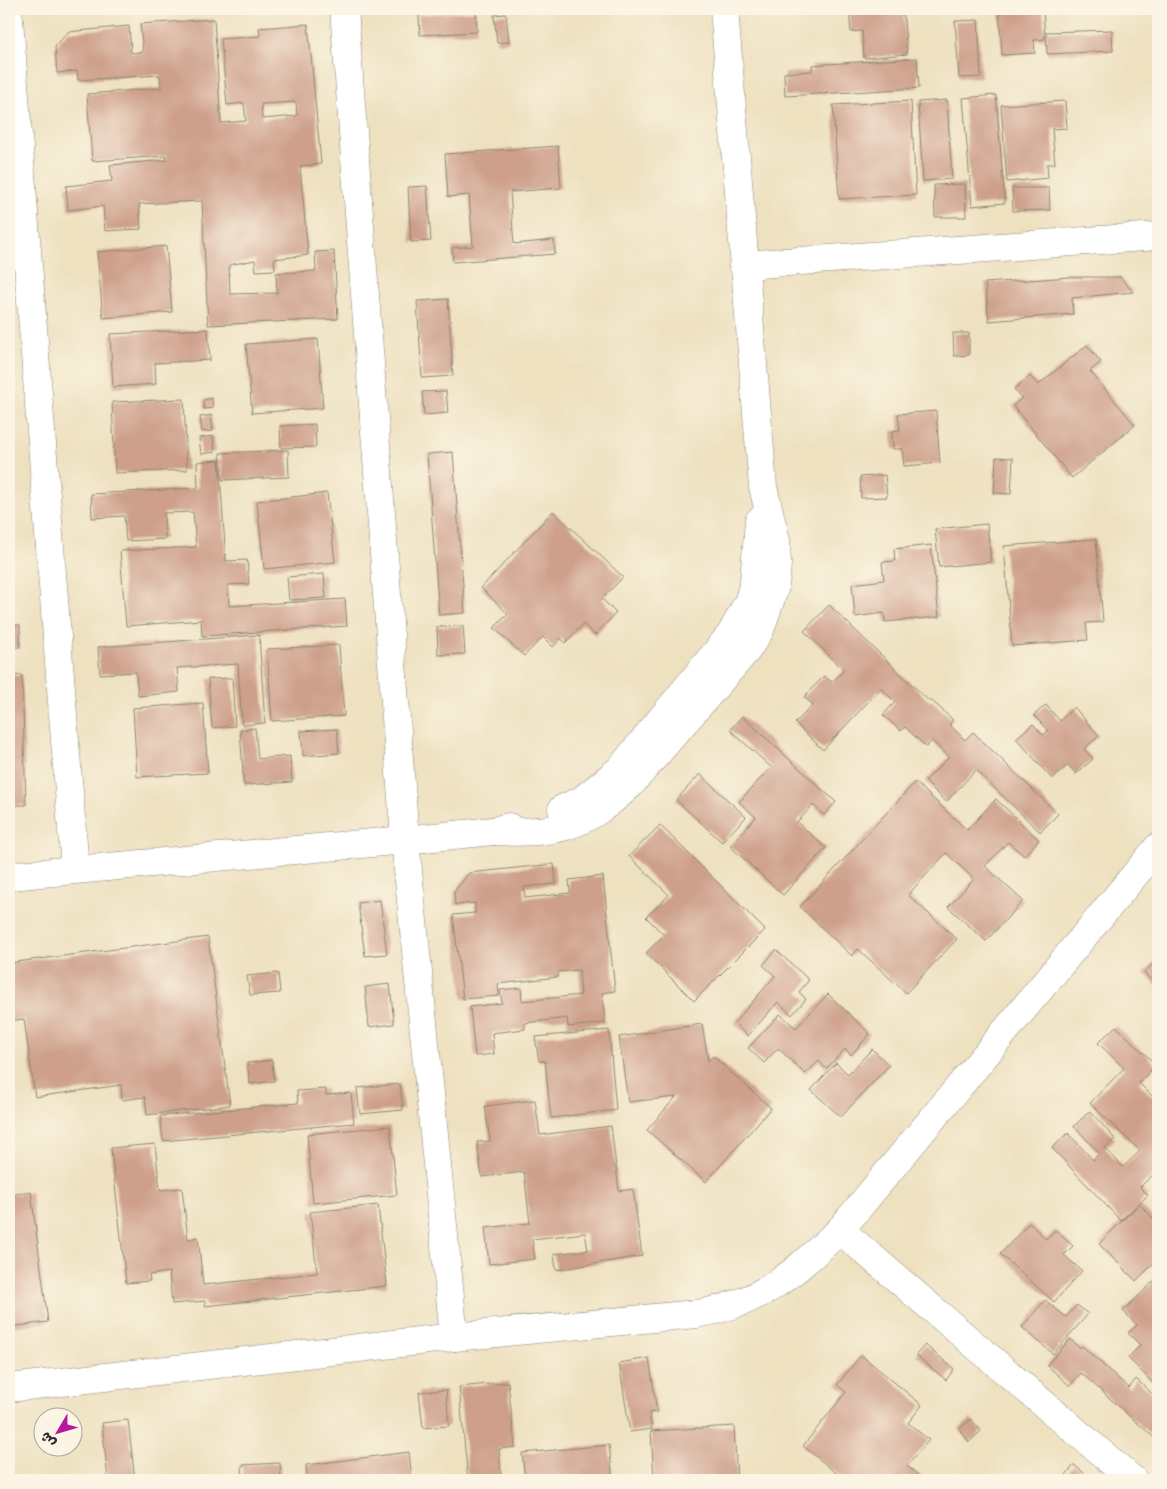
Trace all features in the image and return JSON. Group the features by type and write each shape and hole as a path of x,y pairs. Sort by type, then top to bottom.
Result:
{"street":[{"path":"344,9 404,840 454,1337"},
{"path":"9,876 493,831 534,833 561,828 587,818 610,804 630,785 683,709 748,650 769,609 775,587 776,540 763,487 743,265 724,9"},
{"path":"9,19 75,869"},
{"path":"743,265 1158,236"},
{"path":"9,1388 454,1337 723,1310 748,1301 772,1288 794,1272 840,1230 1158,847"},
{"path":"840,1230 1133,1480"}],"building":[{"path":"849,9 903,9 907,54 864,58 862,31 851,32"},
{"path":"999,9 1043,9 1045,39 1034,40 1035,53 1002,55"},
{"path":"476,11 477,32 420,35 419,15"},
{"path":"506,14 509,42 497,43 494,15"},
{"path":"214,19 221,123 246,121 244,103 227,105 221,39 260,36 259,28 308,24 321,164 300,166 308,255 274,259 275,270 256,271 255,260 229,265 230,294 277,293 276,273 316,271 315,252 334,251 338,319 208,325 202,201 139,204 141,229 105,231 103,206 68,210 66,186 112,181 110,165 167,160 166,156 92,161 87,94 161,88 160,75 78,80 77,71 57,73 55,47 68,32 129,26 131,53 143,52 140,24","holes":["296,102 297,116 262,119 261,104"]},
{"path":"978,20 981,77 959,78 955,21"},
{"path":"1112,30 1113,51 1047,54 1046,32"},
{"path":"917,58 919,88 785,96 784,73 812,71 812,65"},
{"path":"996,95 1005,203 972,206 963,98"},
{"path":"947,100 952,179 923,181 918,102"},
{"path":"911,101 916,195 839,199 833,105"},
{"path":"1065,101 1067,128 1052,129 1055,164 1047,164 1048,178 1007,182 1001,105"},
{"path":"558,146 561,188 510,192 514,244 554,240 555,254 453,262 452,248 473,246 469,195 448,197 445,154"},
{"path":"965,184 966,217 935,217 934,185"},
{"path":"427,186 431,241 411,242 408,187"},
{"path":"1012,188 1049,188 1050,210 1013,211"},
{"path":"166,246 172,312 103,318 97,252"},
{"path":"1071,277 1120,277 1133,292 1072,298 1073,314 989,321 985,283"},
{"path":"448,299 453,376 422,378 417,301"},
{"path":"208,329 210,360 155,363 156,384 113,387 110,334"},
{"path":"953,333 969,333 969,355 954,356"},
{"path":"318,339 323,408 252,413 246,344"},
{"path":"1087,345 1101,362 1090,371 1135,425 1072,478 1013,406 1022,398 1014,389 1030,376 1038,385"},
{"path":"10,347 13,371 9,371"},
{"path":"446,391 448,413 424,415 422,392"},
{"path":"212,398 213,408 204,409 203,400"},
{"path":"184,399 187,470 115,473 112,402"},
{"path":"936,411 940,463 904,466 902,449 893,449 892,431 900,430 898,414"},
{"path":"211,415 213,431 202,432 200,417"},
{"path":"315,424 316,447 281,448 280,426"},
{"path":"213,436 215,452 201,454 199,438"},
{"path":"288,450 289,477 222,480 220,453"},
{"path":"453,452 465,613 439,615 427,454"},
{"path":"996,457 1013,458 1011,494 994,493"},
{"path":"219,460 226,561 247,560 249,584 228,585 229,606 345,599 347,626 202,636 201,620 126,626 120,551 196,547 193,512 164,513 165,539 126,541 124,516 92,518 91,494 198,488 197,462"},
{"path":"885,475 887,497 861,498 860,477"},
{"path":"327,493 335,562 264,569 257,501"},
{"path":"553,511 623,577 602,599 616,613 595,635 583,624 565,643 561,638 553,647 543,637 524,656 494,628 508,614 481,588"},
{"path":"987,524 991,562 939,567 935,529"},
{"path":"1096,539 1103,622 1086,623 1088,640 1012,646 1004,546"},
{"path":"931,545 939,617 885,622 884,613 855,617 852,584 884,580 882,562 895,561 894,549"},
{"path":"324,574 326,598 289,600 287,577"},
{"path":"829,605 930,702 931,700 953,720 949,724 965,740 973,732 1058,814 1040,832 976,770 946,802 925,781 949,757 932,741 926,747 905,727 901,731 883,715 895,702 881,688 823,750 795,723 813,705 804,697 824,676 832,682 844,670 804,631"},
{"path":"9,625 20,625 20,647 9,647"},
{"path":"463,626 465,654 438,655 437,627"},
{"path":"259,635 265,723 242,725 238,664 177,668 179,692 138,696 136,672 100,674 98,647"},
{"path":"339,645 344,716 272,721 267,649"},
{"path":"22,675 26,805 9,805 9,676"},
{"path":"232,678 235,726 212,728 208,679"},
{"path":"203,703 208,773 137,777 133,708"},
{"path":"1046,705 1060,721 1074,707 1099,736 1084,749 1093,759 1076,774 1068,765 1052,779 1016,738 1033,724 1043,735 1048,731 1034,715"},
{"path":"742,716 836,802 824,815 813,805 797,822 826,848 783,895 730,846 756,817 739,802 771,767 730,730"},
{"path":"255,728 258,759 290,756 292,782 244,785 240,730"},
{"path":"337,729 339,753 303,756 301,731"},
{"path":"700,774 746,817 722,842 676,800"},
{"path":"915,782 967,830 996,799 1039,840 1024,856 1008,842 985,866 1023,901 986,941 948,907 974,879 946,853 908,895 957,939 906,993 858,949 852,956 800,907"},
{"path":"660,825 765,930 694,1001 646,953 664,935 646,917 669,895 629,856"},
{"path":"554,864 556,884 524,887 525,898 570,893 569,880 603,876 615,991 602,993 605,1023 568,1027 567,1018 525,1023 525,1029 492,1033 494,1054 475,1056 470,1007 502,1003 500,990 521,988 522,1001 581,995 579,970 558,972 558,977 498,984 499,996 463,999 453,915 475,913 475,903 455,905 454,892 469,873"},
{"path":"380,900 387,954 365,956 358,903"},
{"path":"208,937 230,1105 147,1115 145,1097 122,1100 121,1085 35,1097 24,1019 9,1021 9,963"},
{"path":"776,950 809,980 799,992 806,999 792,1015 778,1002 748,1036 734,1023 775,976 763,965"},
{"path":"1158,958 1158,987 1144,973"},
{"path":"278,973 280,993 250,995 247,976"},
{"path":"390,984 394,1024 369,1027 365,987"},
{"path":"828,994 870,1034 851,1055 845,1049 826,1069 819,1061 805,1074 778,1048 764,1063 748,1048 780,1014 796,1028"},
{"path":"702,1024 708,1061 713,1056 771,1108 706,1182 647,1130 676,1097 628,1102 619,1037"},
{"path":"1116,1026 1156,1065 1139,1083 1158,1102 1158,1170 1140,1187 1148,1195 1121,1221 1052,1148 1068,1133 1093,1160 1099,1153 1074,1126 1090,1111 1115,1139 1105,1148 1123,1167 1140,1151 1090,1103 1124,1068 1098,1043"},
{"path":"609,1030 616,1110 551,1118 545,1061 539,1061 535,1037"},
{"path":"872,1049 889,1065 841,1117 811,1090 836,1063 848,1074"},
{"path":"272,1060 274,1081 250,1084 247,1063"},
{"path":"400,1084 403,1110 360,1114 357,1088"},
{"path":"326,1089 326,1095 351,1093 354,1123 163,1141 160,1116 298,1103 297,1091"},
{"path":"535,1100 540,1135 611,1126 619,1191 633,1189 642,1256 556,1270 554,1254 588,1250 585,1233 532,1239 535,1259 489,1264 485,1228 530,1223 524,1172 482,1177 477,1142 490,1141 485,1106"},
{"path":"390,1126 397,1195 313,1203 307,1134"},
{"path":"155,1144 160,1190 182,1188 188,1239 198,1237 203,1285 317,1273 310,1212 378,1205 387,1286 205,1306 205,1301 172,1304 169,1272 149,1275 150,1281 126,1283 111,1148"},
{"path":"31,1192 48,1322 9,1327 9,1304 12,1303 9,1279 9,1195"},
{"path":"1139,1204 1158,1223 1158,1259 1136,1281 1099,1244"},
{"path":"1029,1223 1046,1239 1055,1230 1073,1246 1064,1255 1082,1271 1054,1302 1000,1254"},
{"path":"1158,1277 1158,1380 1154,1384 1128,1358 1140,1345 1128,1333 1137,1325 1123,1311"},
{"path":"1045,1300 1066,1317 1077,1305 1088,1314 1053,1354 1022,1327"},
{"path":"1070,1339 1080,1348 1082,1346 1129,1388 1136,1379 1158,1399 1158,1441 1081,1373 1070,1386 1047,1365"},
{"path":"925,1345 954,1369 946,1380 916,1355"},
{"path":"861,1355 922,1405 908,1423 929,1440 907,1466 921,1477 919,1480 845,1480 803,1446 846,1392 837,1385"},
{"path":"649,1358 657,1412 649,1413 652,1429 630,1432 619,1363"},
{"path":"508,1382 515,1447 499,1449 501,1475 486,1477 486,1480 468,1480 459,1387"},
{"path":"446,1390 449,1426 423,1428 419,1392"},
{"path":"971,1419 981,1431 969,1442 959,1429"},
{"path":"128,1420 135,1480 108,1480 102,1423"},
{"path":"734,1426 737,1480 654,1480 651,1431"},
{"path":"609,1445 613,1480 525,1480 522,1453"},
{"path":"409,1452 412,1480 308,1480 306,1465"},
{"path":"280,1463 281,1480 243,1480 242,1465"},
{"path":"1074,1465 1093,1480 1070,1480 1065,1476"}]}
